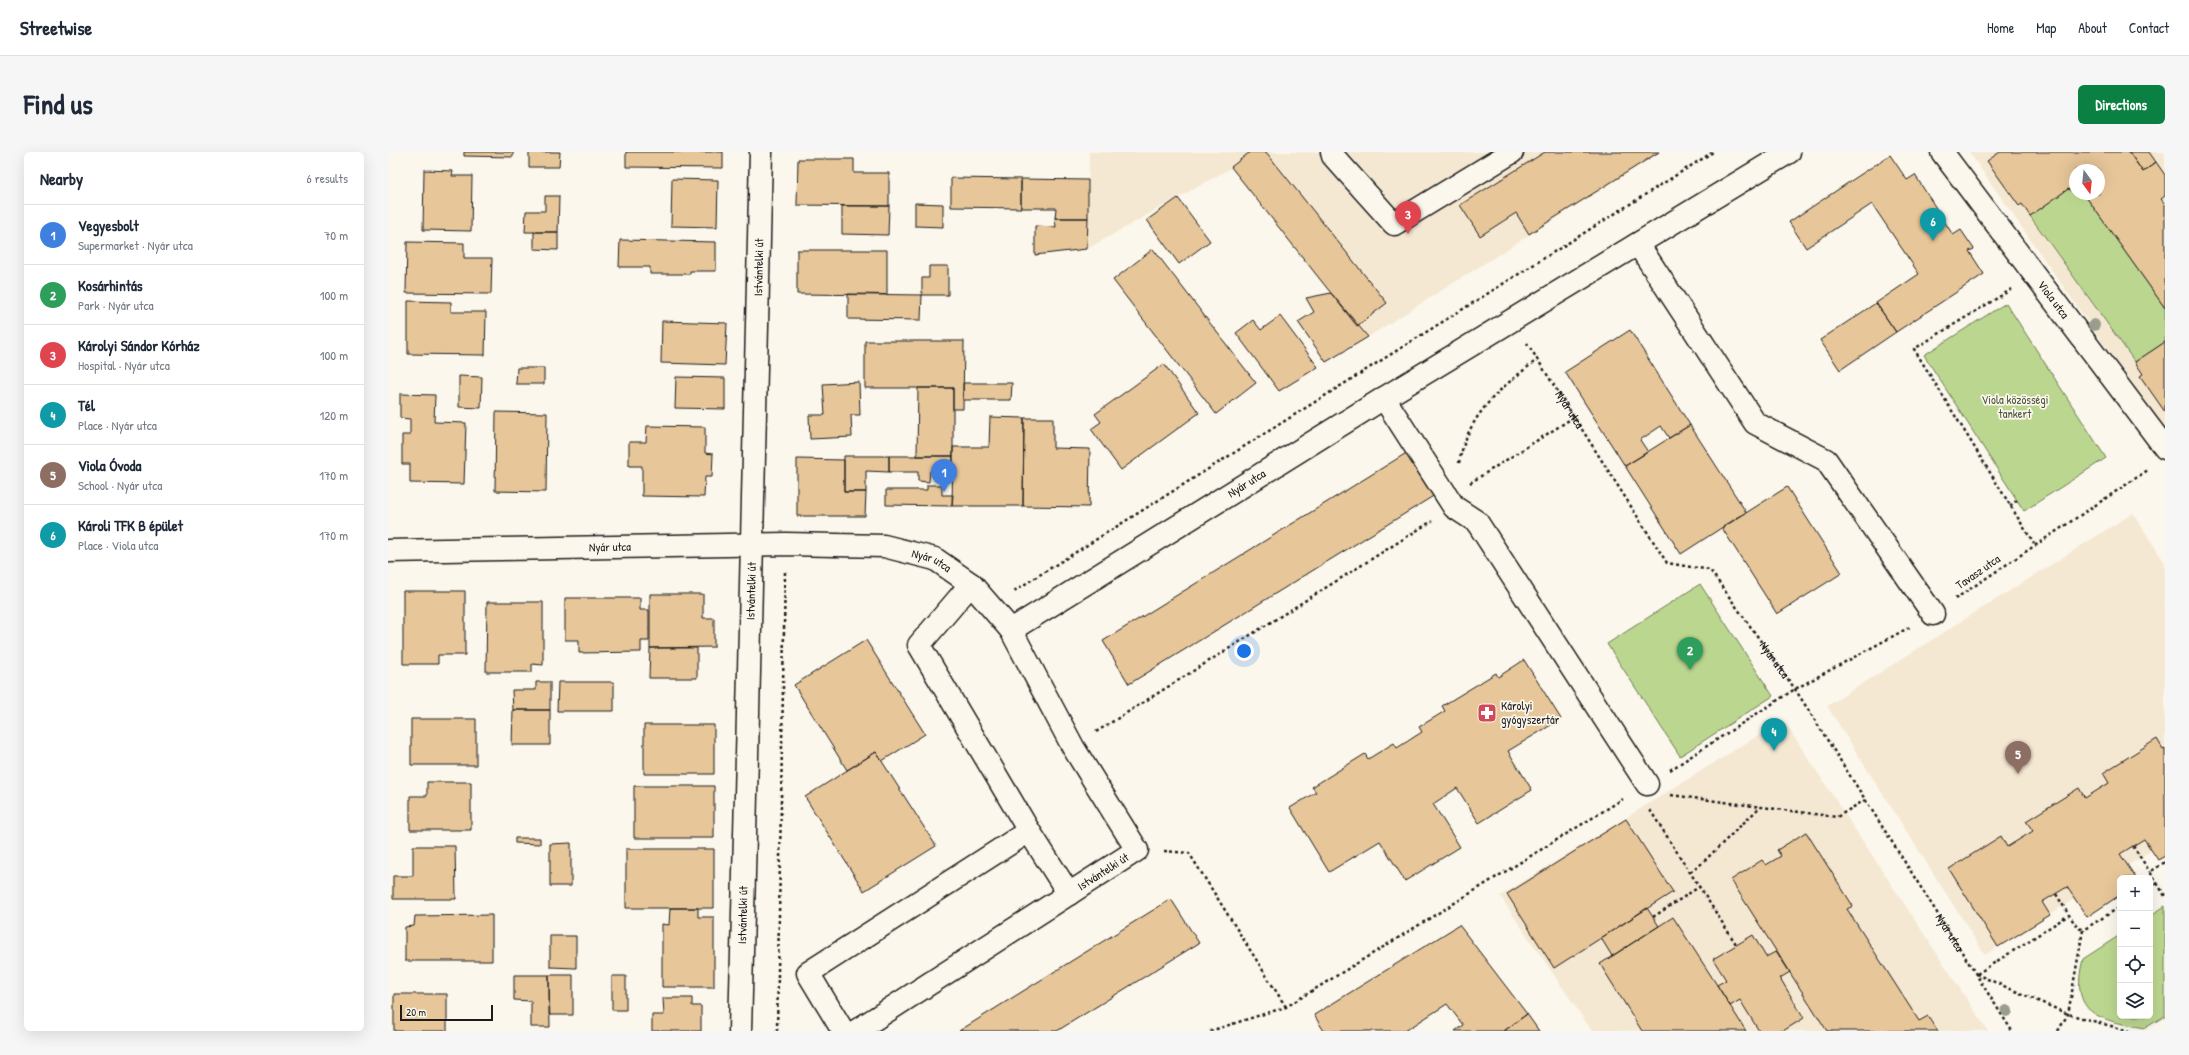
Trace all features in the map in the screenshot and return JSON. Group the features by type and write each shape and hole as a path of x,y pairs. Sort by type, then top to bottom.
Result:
{"street":[{"name":"Istvántelki út","path":"740,1031 751,546 757,418 761,152"},
{"path":"1332,152 1333,156 1394,224 1512,152"},
{"name":"Nyár utca","path":"388,551 751,546 786,544 884,546 935,559 971,584 1012,630 1384,398 1789,152"},
{"name":"Viola utca","path":"1942,152 2165,448"},
{"path":"1638,244 1755,423 1826,460 1933,614"},
{"path":"1384,398 1453,499 1477,522 1642,787"},
{"path":"971,584 919,645 1029,831 1070,894"},
{"name":"Istvántelki út","path":"856,1031 1137,850 1073,747 1012,630"},
{"path":"843,1031 808,973 1029,831"}],"path":[{"path":"990,606 1713,152"},
{"path":"2034,275 1914,349 2034,544"},
{"name":"Nyár utca","path":"1512,321 1667,563 1710,570 1795,689 2012,1031"},
{"path":"1453,499 1462,446 1470,427 1484,406 1500,389 1537,360"},
{"path":"1073,747 1453,499 1574,417"},
{"name":"Tavasz utca","path":"1210,1031 1286,1007 1642,787 1795,689 1933,614 2034,544 2152,467"},
{"path":"2010,506 2017,500"},
{"path":"777,1031 786,544"},
{"path":"1642,787 1690,872 1736,944"},
{"path":"1668,794 1837,817 1865,800"},
{"path":"1690,872 1699,866 1761,806"},
{"path":"2133,846 2165,896"},
{"path":"1137,850 1190,853 1286,1007"},
{"path":"2150,872 2165,862"},
{"path":"2153,886 2157,883"},
{"path":"1653,917 1700,887"},
{"path":"2056,894 2077,927 2083,930"},
{"path":"2058,1031 2068,1014 2083,930 2117,909"},
{"path":"1976,974 2069,915"},
{"path":"1976,974 2068,1014 2129,1031"}],"shaded area":[{"path":"1089,152 1661,152 1368,337 1231,168 1087,249"},
{"path":"1969,152 2165,152 2165,432"},
{"path":"2133,513 2165,563 2165,842 1985,955 1827,706"},
{"path":"1783,720 1988,1031 1592,1031 1500,896"}],"green space":[{"path":"2068,189 2069,200 2088,200 2165,308 2165,342 2135,362 2030,216"},
{"name":"Viola közösségi tankert","path":"2006,303 2106,458 2024,511 1924,355"},
{"path":"1700,584 1773,696 1680,756 1607,644"},
{"path":"2165,906 2165,1016 2145,1028 2114,1022 2092,1012 2084,1003 2080,992 2080,978 2083,959 2117,937 2117,1019 2153,1019 2153,914"}],"building":[{"path":"464,152 513,152 513,157 464,156"},
{"path":"529,152 560,152 559,167 529,167"},
{"path":"626,152 723,152 723,168 626,167"},
{"path":"1250,152 1266,152 1387,303 1357,326 1231,167"},
{"path":"1545,152 1659,152 1529,234 1516,213 1480,236 1460,205"},
{"path":"2000,152 2129,152 2143,172 2156,162 2165,175 2165,196 2161,199 2165,204 2165,308 2088,200 2105,200 2105,164 2069,164 2069,189 2030,216 2022,204 2019,206 1987,161"},
{"path":"2129,152 2149,152 2156,162 2143,172"},
{"path":"1890,155 1907,180 1915,175 1953,235 1961,230 1974,249 1969,251 1984,274 1896,332 1876,303 1919,274 1872,204 1806,248 1789,222"},
{"path":"798,159 854,159 854,173 889,173 889,206 797,205"},
{"path":"424,170 453,171 452,176 472,176 471,231 423,230"},
{"path":"951,178 1021,179 1021,208 951,207"},
{"path":"672,179 718,180 717,227 671,226"},
{"path":"1021,179 1088,180 1088,218 1055,218 1056,208 1021,208"},
{"path":"545,196 559,196 558,232 525,232 526,211 545,211"},
{"path":"1178,198 1210,241 1179,264 1147,220"},
{"path":"915,203 943,204 943,227 915,226"},
{"path":"842,206 889,206 888,235 842,234"},
{"path":"1055,218 1088,218 1087,249 1035,255 1035,226 1056,227"},
{"path":"534,232 558,232 558,250 534,249"},
{"path":"620,240 716,242 716,271 690,271 690,274 650,274 650,267 619,267"},
{"path":"407,242 464,243 464,258 492,258 491,294 406,293"},
{"path":"1153,249 1256,383 1216,414 1113,280"},
{"path":"797,250 887,250 887,295 797,294"},
{"path":"929,266 948,266 948,295 922,295 922,278 929,278"},
{"path":"1331,293 1368,337 1326,362 1298,322 1314,312 1306,298"},
{"path":"848,294 922,295 921,320 848,319"},
{"path":"408,301 451,302 451,312 486,312 485,355 408,354"},
{"path":"1876,303 1896,332 1840,370 1820,340"},
{"path":"1280,316 1318,367 1279,391 1236,333 1253,320 1261,330"},
{"path":"662,321 727,323 725,365 661,363"},
{"path":"1630,330 1690,425 1669,438 1661,426 1640,440 1648,452 1625,466 1565,372"},
{"path":"865,341 964,341 963,409 953,409 953,388 865,388"},
{"path":"2165,342 2165,412 2140,376 2143,374 2135,362"},
{"path":"1164,364 1199,413 1121,470 1091,429 1101,422 1095,414"},
{"path":"517,368 544,368 544,384 516,384"},
{"path":"459,376 482,377 481,408 459,407"},
{"path":"676,377 725,378 725,409 675,408"},
{"path":"859,382 860,415 851,415 852,437 810,439 809,415 825,415 823,384"},
{"path":"963,383 1012,383 1011,400 963,400"},
{"path":"918,388 953,388 953,456 917,456"},
{"path":"400,394 435,395 434,422 466,423 464,484 410,483 410,464 402,464 402,435 410,435 410,419 400,418"},
{"path":"496,412 547,413 546,492 495,491"},
{"path":"990,417 1024,418 1023,506 952,506 953,447 989,447"},
{"path":"1024,418 1053,418 1053,448 1090,449 1089,507 1023,506"},
{"path":"1690,425 1746,512 1681,554 1625,466"},
{"path":"647,426 705,427 705,453 713,454 712,477 705,477 704,497 642,496 642,466 629,466 629,442 646,442"},
{"path":"1408,452 1435,495 1129,684 1103,641"},
{"path":"844,456 889,456 889,472 866,471 866,492 844,492"},
{"path":"889,456 953,456 953,471 930,471 929,482 918,481 918,472 889,472"},
{"path":"797,459 844,460 844,492 866,492 865,516 797,516"},
{"path":"927,485 942,485 942,495 953,495 952,506 886,505 886,490 927,490"},
{"path":"1787,487 1842,573 1777,614 1722,528"},
{"path":"403,591 465,591 465,655 438,655 438,664 403,664"},
{"path":"650,594 703,594 703,618 714,618 714,647 650,648"},
{"path":"565,598 640,598 640,610 649,610 649,641 641,641 641,652 579,653 579,640 565,640"},
{"path":"487,602 543,602 543,665 532,664 532,672 486,672"},
{"path":"866,640 925,734 882,761 876,752 847,770 794,685"},
{"path":"650,648 697,648 697,678 649,678"},
{"path":"1524,660 1561,719 1508,751 1532,790 1479,823 1457,788 1433,804 1460,847 1405,881 1380,841 1329,872 1290,808 1316,792 1312,787 1365,754 1368,759 1394,743 1397,748 1422,732 1419,727 1445,711 1442,706 1496,673 1498,677"},
{"path":"536,682 550,682 550,710 513,710 512,690 536,690"},
{"path":"558,682 614,682 614,711 557,711"},
{"path":"513,710 550,710 550,745 512,745"},
{"path":"411,719 476,719 476,765 411,765"},
{"path":"644,725 714,725 714,774 644,774"},
{"path":"2157,739 2163,749 2165,748 2165,856 2158,860 2144,839 2120,854 2134,875 2117,875 2117,897 2087,917 2067,887 2042,902 2050,915 1998,947 1949,869 2001,836 2007,847 2033,831 2026,821 2079,788 2085,798 2109,783 2103,773"},
{"path":"876,752 936,846 864,891 805,797"},
{"path":"427,782 471,782 471,830 410,830 410,796 427,796"},
{"path":"634,786 714,786 714,838 634,838"},
{"path":"1626,819 1673,892 1554,968 1507,894"},
{"path":"1806,832 1853,906 1847,909 1919,1021 1928,1016 1938,1031 1827,1031 1731,880 1762,860 1766,865 1781,856 1777,850"},
{"path":"515,838 540,838 540,844 515,843"},
{"path":"571,843 571,886 550,886 550,844"},
{"path":"413,846 455,846 456,899 393,899 393,876 413,876"},
{"path":"626,849 714,849 714,908 626,908"},
{"path":"1171,899 1199,943 1057,1031 959,1031"},
{"path":"670,908 698,908 698,917 714,917 714,987 662,987 662,924 669,925"},
{"path":"1647,908 1659,926 1612,956 1601,938"},
{"path":"492,915 492,961 405,961 405,927 414,926 415,916"},
{"path":"1673,917 1746,1031 1642,1031 1600,964"},
{"path":"1459,925 1527,1014 1504,1031 1455,1031 1463,1025 1447,1004 1405,1031 1324,1031 1314,1015"},
{"path":"1753,935 1766,957 1777,951 1790,972 1780,978 1804,1018 1783,1031 1759,1031 1740,1000 1730,1006 1717,985 1726,980 1713,959"},
{"path":"550,936 576,936 576,968 550,967"},
{"path":"514,975 549,975 550,1027 531,1027 531,1001 514,1000"},
{"path":"549,975 573,975 573,1015 549,1015"},
{"path":"612,976 626,976 626,1010 612,1010"},
{"path":"394,994 447,994 447,1031 394,1031"},
{"path":"663,998 692,998 692,1006 701,1006 701,1031 652,1031 652,1015 664,1015"},
{"path":"1527,1014 1539,1031 1504,1031"}],"place":[{"name":"Károlyi Sándor Kórház","path":"1408,234"},
{"name":"Károli TFK B épület","path":"1933,241"},
{"name":"Vegyesbolt","path":"944,492"},
{"name":"Kosárhintás","path":"1690,670"},
{"name":"Károlyi gyógyszertár","path":"1487,713"},
{"name":"Tél","path":"1774,751"},
{"name":"Viola Óvoda","path":"2018,774"}]}
